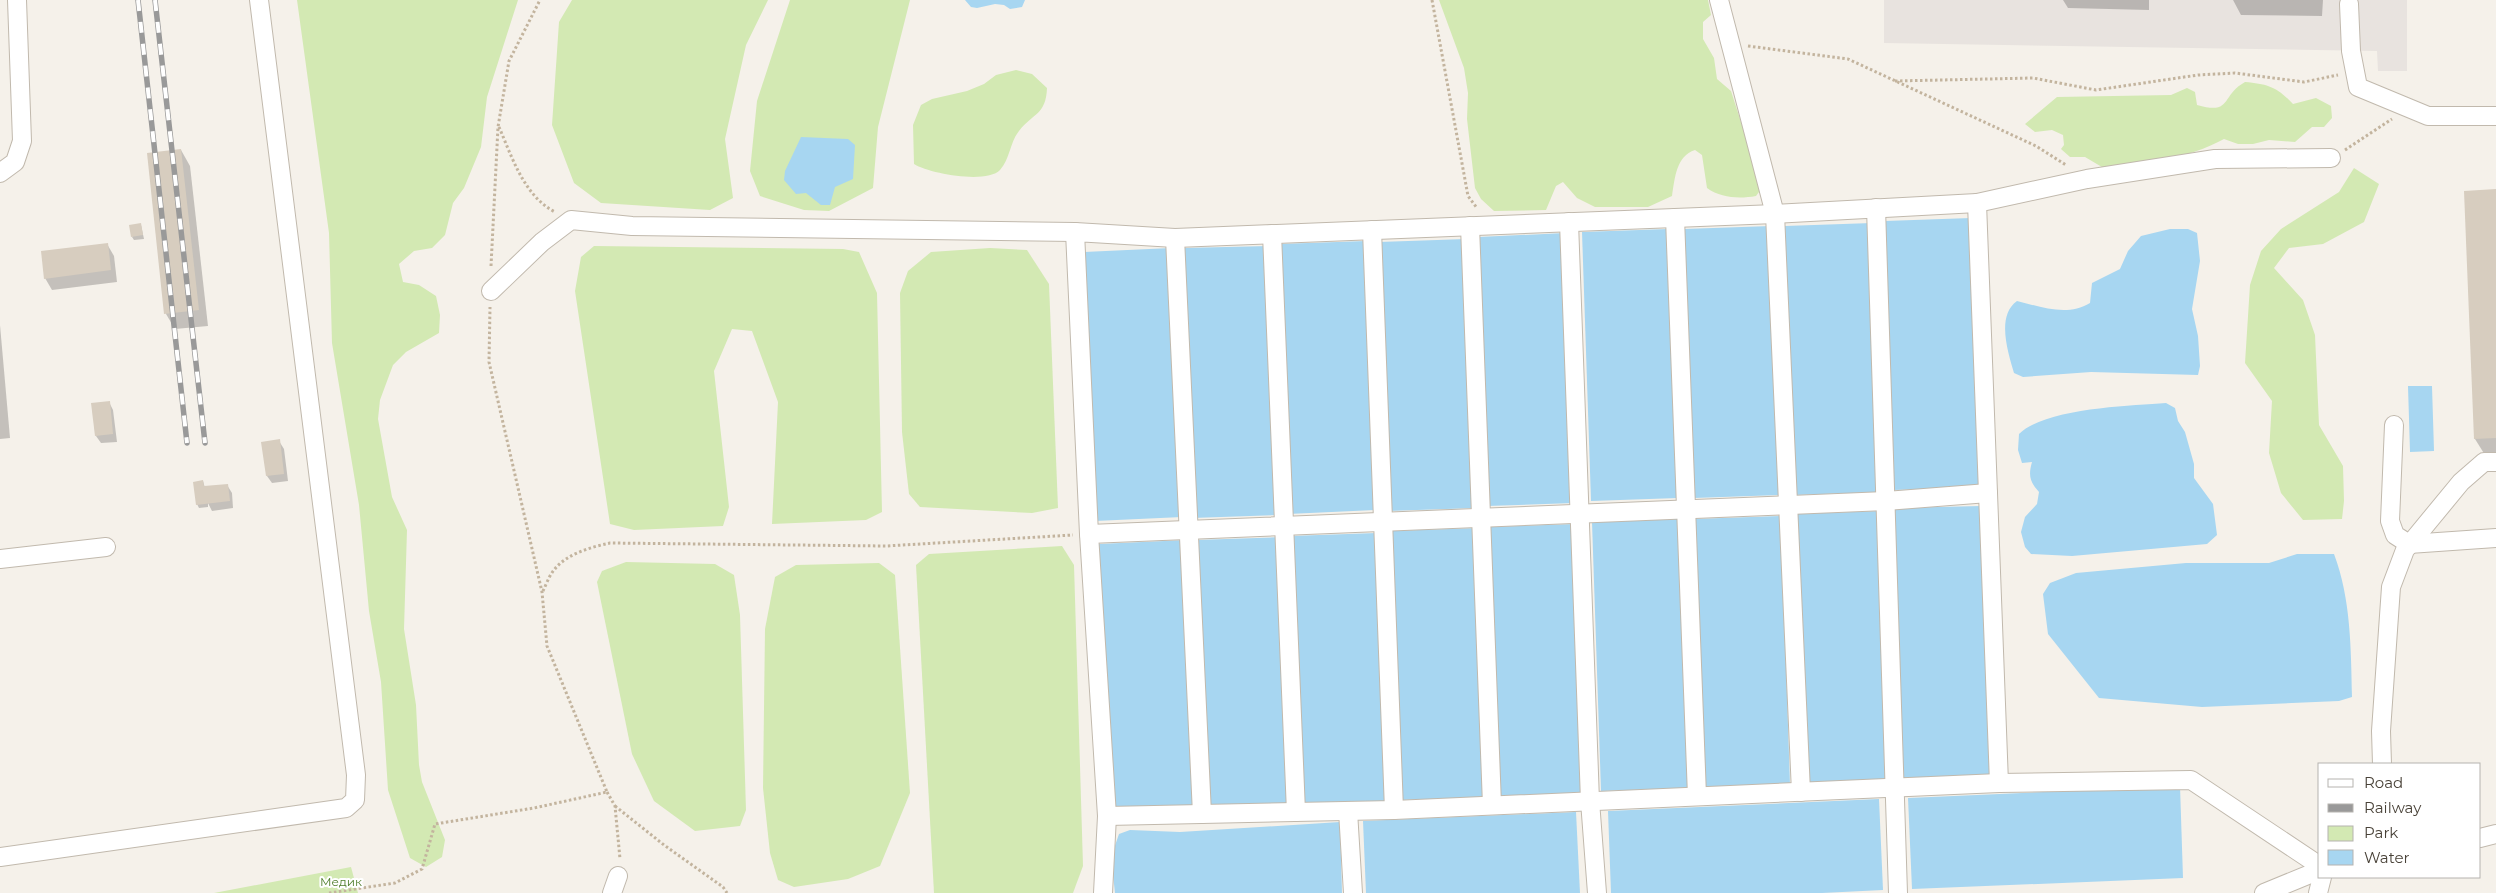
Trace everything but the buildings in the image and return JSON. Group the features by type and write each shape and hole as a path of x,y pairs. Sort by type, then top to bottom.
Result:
{"lane":[{"path":"0,173 14,162 22,141 17,0"},
{"path":"0,857 346,808 355,800 356,775 259,0"},
{"path":"1719,0 1775,214 1800,792"},
{"path":"2349,4 2351,51 2358,87 2428,116 2496,116"},
{"path":"491,291 542,242 571,220 632,226 1075,232 1175,238 1775,214 1977,203 2087,178 2215,159 2331,158"},
{"path":"1977,203 1999,783"},
{"path":"1876,208 1898,893"},
{"path":"1675,218 1697,796"},
{"path":"1569,222 1590,801 1598,893"},
{"path":"1470,226 1492,805"},
{"path":"1372,230 1394,810"},
{"path":"1075,232 1089,534 1107,816 1103,893"},
{"path":"1272,234 1296,812"},
{"path":"1175,238 1202,814"},
{"path":"2394,425 2390,521 2395,534 2410,544 2496,538"},
{"path":"2382,763 2381,731 2391,587 2404,550 2461,482 2484,462 2496,462"},
{"path":"1089,534 1284,524 1886,501 1988,493"},
{"path":"0,559 106,547"},
{"path":"1107,816 1394,810 1999,783 2190,780 2318,865"},
{"path":"1348,811 1353,893"},
{"path":"2264,893 2318,871"},
{"path":"612,893 618,876"},
{"path":"618,876 622,893"},
{"path":"2318,893 2322,878"}],"path":[{"path":"540,0 509,61 498,127 489,362 542,592 547,646 606,792 615,806 664,845 723,887 727,893"},
{"path":"1432,0 1468,196 1491,225"},
{"path":"1730,44 1848,59 2036,146 2087,178"},
{"path":"1895,81 2033,78 2096,90 2235,73 2304,82 2355,72"},
{"path":"2331,158 2409,108"},
{"path":"498,127 522,178 544,206 571,220"},
{"path":"542,592 554,570 569,558 593,546 610,543 886,546 1089,534"},
{"path":"329,893 395,883 422,869 435,824 534,808 606,792"},
{"path":"615,806 621,850 618,876"}],"shaded area":[{"path":"1884,0 2407,0 2407,71 2378,71 2377,51 1884,43"}],"green space":[{"path":"297,0 518,0 487,97 481,147 464,188 453,203 445,235 432,248 414,251 399,264 403,282 419,285 436,296 440,315 439,333 406,352 393,365 380,400 378,419 392,497 407,530 404,629 416,705 419,765 422,782 445,840 442,857 426,867 410,858 388,790 381,682 369,611 359,505 332,343 329,233"},
{"path":"572,0 768,0 746,45 725,139 733,198 710,210 601,203 574,183 552,125 559,22"},
{"path":"790,0 910,0 878,127 873,188 829,211 804,210 760,196 750,171 757,101"},
{"path":"1439,0 1708,0 1711,15 1703,22 1703,39 1714,58 1717,79 1731,91 1760,181 1759,192 1756,196 1724,196 1707,188 1702,155 1695,150 1680,162 1672,196 1648,207 1595,207 1577,198 1563,182 1556,186 1546,210 1494,211 1481,199 1475,188 1467,119 1468,93 1464,68"},
{"path":"1016,70 1032,74 1047,88 1046,97 1038,113 1016,135 1006,161 1000,170 993,174 971,177 945,174 914,164 913,125 921,105 932,99 967,91 984,84 996,75"},
{"path":"2245,82 2272,87 2293,104 2316,98 2331,106 2332,118 2324,127 2312,127 2295,142 2269,140 2253,144 2238,144 2224,139 2182,156 2107,170 2085,157 2070,157 2061,149 2064,145 2063,135 2052,130 2035,132 2025,124 2057,97 2171,95 2187,88 2195,92 2197,105 2216,108 2221,106 2237,87"},
{"path":"2354,168 2379,184 2364,222 2323,244 2289,248 2274,268 2303,300 2315,335 2319,425 2343,466 2344,501 2342,519 2303,520 2281,493 2269,453 2272,401 2245,363 2250,285 2261,251 2281,229 2339,192"},
{"path":"594,246 843,249 859,252 877,293 882,512 866,520 772,524 778,402 752,331 732,329 714,371 729,507 723,526 634,530 610,524 575,291 581,257"},
{"path":"990,248 1027,250 1049,284 1058,508 1032,513 920,507 909,494 902,432 900,293 908,271 931,252"},
{"path":"1062,546 1074,565 1083,866 1073,893 934,893 916,565 929,554"},
{"path":"626,562 715,564 734,575 740,615 746,810 740,826 695,831 654,801 632,754 597,582 602,571"},
{"path":"879,563 895,575 910,793 880,866 848,879 794,887 778,880 770,853 763,788 765,629 775,577 796,565"},
{"name":"Медик","path":"351,867 358,893 214,893"}],"water":[{"path":"965,0 1025,0 1022,7 1010,9 1004,5 995,4 977,8 971,7"},
{"path":"801,137 848,139 855,145 853,179 835,187 830,205 821,205 806,193 796,194 784,180 785,171"},
{"path":"1971,218 1981,487 1894,490 1885,221"},
{"path":"1872,223 1881,492 1794,495 1785,226"},
{"path":"1771,226 1780,495 1694,498 1684,229"},
{"path":"1668,229 1678,498 1591,501 1582,232"},
{"path":"2170,229 2188,229 2197,233 2200,261 2192,309 2198,336 2200,366 2198,375 2091,372 2023,377 2014,373 2005,335 2005,325 2011,308 2017,301 2054,310 2072,309 2090,303 2092,283 2120,269 2128,251 2141,236"},
{"path":"1565,233 1574,503 1487,506 1478,237"},
{"path":"1466,239 1475,508 1388,511 1379,242"},
{"path":"1366,241 1375,510 1288,514 1279,244"},
{"path":"1269,246 1279,515 1192,518 1183,248"},
{"path":"1171,248 1182,517 1095,521 1084,252"},
{"path":"2408,386 2432,386 2434,451 2410,452"},
{"path":"2166,403 2175,408 2178,421 2185,432 2194,464 2194,478 2213,504 2217,535 2207,544 2072,556 2031,554 2025,547 2021,532 2025,517 2037,504 2039,492 2031,478 2032,462 2022,463 2018,450 2019,434 2032,425 2067,414 2110,407"},
{"path":"1981,506 1990,775 1903,778 1894,508"},
{"path":"1881,511 1890,780 1803,783 1794,514"},
{"path":"1781,516 1790,785 1704,788 1694,519"},
{"path":"1679,519 1688,788 1601,791 1592,522"},
{"path":"1575,524 1585,793 1498,796 1488,527"},
{"path":"1478,528 1487,797 1400,800 1391,531"},
{"path":"1377,533 1386,802 1299,805 1290,536"},
{"path":"1283,537 1292,806 1205,809 1196,540"},
{"path":"1186,540 1198,809 1111,813 1099,544"},
{"path":"2297,554 2334,554 2340,571 2347,606 2352,697 2339,701 2202,707 2099,698 2048,634 2043,594 2050,583 2076,573 2186,563 2269,563"},
{"path":"2180,786 2183,878 1912,889 1908,798"},
{"path":"1879,799 1883,890 1822,893 1611,893 1608,811"},
{"path":"1576,812 1580,893 1366,893 1363,821"},
{"path":"1340,822 1342,893 1115,893 1111,857 1119,834 1130,830 1180,832"}],"railway":[{"path":"138,0 187,443"},
{"path":"155,0 205,443"}]}
